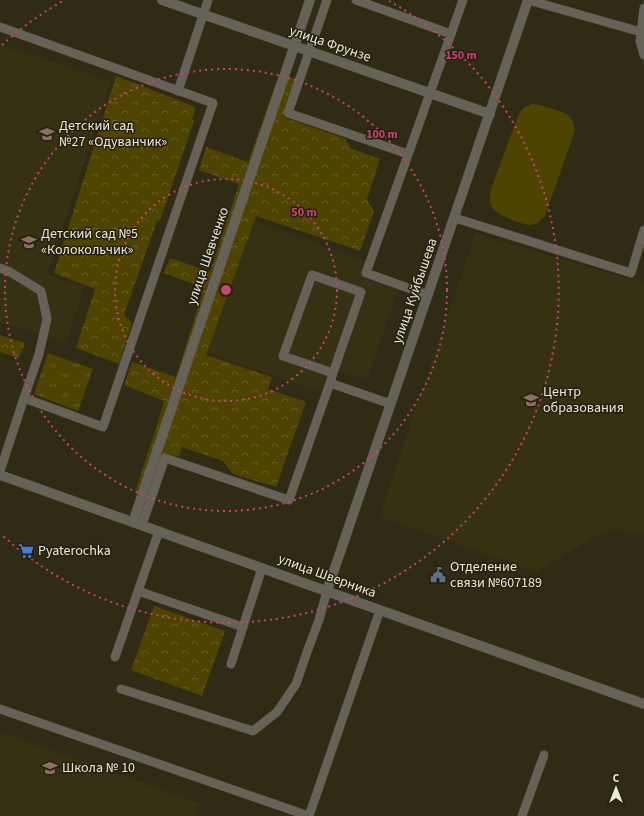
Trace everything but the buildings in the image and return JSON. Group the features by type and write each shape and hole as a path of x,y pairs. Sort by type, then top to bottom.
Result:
{"street":[{"name":"улица Фрунзе","path":"162,0 490,114"},
{"name":"улица Шевченко","path":"138,523 310,0"},
{"name":"улица Куйбышева","path":"327,591 528,0"},
{"name":"улица Шверника","path":"0,475 644,704"}],"lane":[{"path":"178,91 208,0"},
{"path":"327,0 288,113 408,154"},
{"path":"356,0 451,34"},
{"path":"428,295 366,273 463,0"},
{"path":"528,0 641,32"},
{"path":"644,8 640,41 644,55"},
{"path":"0,27 213,103 103,427 24,398"},
{"path":"455,218 631,273 644,230"},
{"path":"0,268 10,272 41,291 47,319 38,354 0,470"},
{"path":"138,523 166,458 289,500 330,383 361,292 312,275 284,356 333,373"},
{"path":"330,383 391,404"},
{"path":"115,657 158,531"},
{"path":"231,664 262,568"},
{"path":"138,591 243,627"},
{"path":"121,689 253,731 276,712 296,684 319,620 327,591"},
{"path":"0,709 309,816 380,610"},
{"path":"522,816 544,755"}],"shaded area":[{"path":"0,45 111,81 47,274 84,287 66,344 0,322"},
{"path":"252,221 366,261 361,277 398,290 367,380 329,367 320,392 206,352"},
{"name":"Центр образования","path":"475,234 644,283 644,532 604,531 537,572 379,517"},
{"name":"Школа № 10","path":"0,732 199,803 194,816 0,816"}],"green space":[{"path":"279,74 296,79 283,117 346,139 350,148 380,159 367,199 374,212 360,251 256,216 206,355 272,377 268,389 306,402 276,487 233,474 223,461 182,447 179,457 166,453 149,496 135,492 164,401 124,385 132,362 176,377 204,288 164,273 170,258 210,272 239,184 199,170 206,147 248,162"},
{"path":"116,76 196,107 192,120 194,121 160,221 157,221 124,315 132,323 119,364 76,348 95,289 54,273"},
{"path":"532,104 551,108 569,116 575,131 545,216 538,223 528,225 517,222 495,210 490,203 490,192 518,116 524,108"},
{"path":"0,335 25,343 19,358 0,352"},
{"path":"48,353 93,369 78,411 34,394"},
{"path":"154,606 225,631 202,696 131,670"}],"place":[{"name":"Детский сад №27 «Одуванчик»","path":"47,134"},
{"name":"Детский сад №5 «Колокольчик»","path":"29,242"},
{"name":"Центр образования","path":"531,400"},
{"name":"Pyaterochka","path":"26,551"},
{"name":"Отделение связи №607189","path":"438,575"},
{"name":"Школа № 10","path":"50,768"}]}
